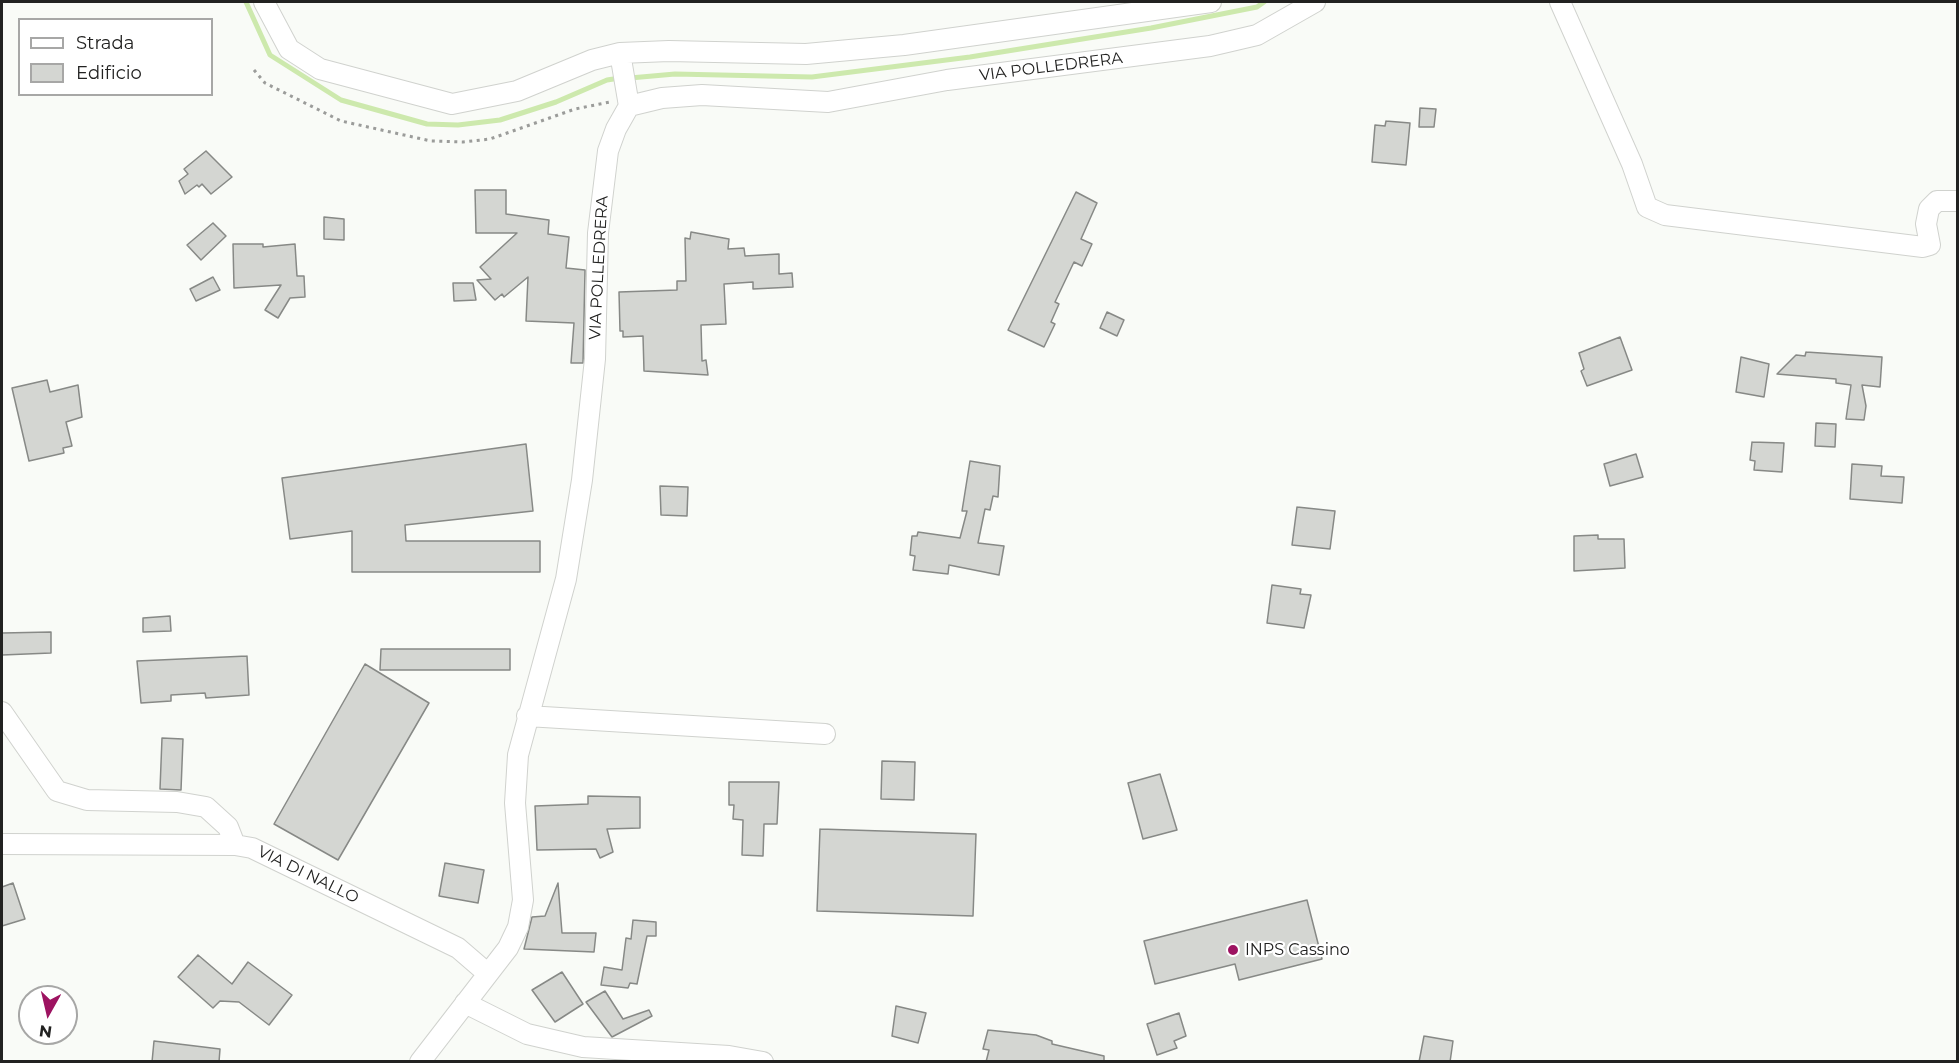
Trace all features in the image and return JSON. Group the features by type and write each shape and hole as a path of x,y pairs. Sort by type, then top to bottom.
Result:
{"street":[{"path":"264,2 290,49 320,69 452,104 517,91 592,60 669,51 806,54 904,45 1211,2"},
{"name":"VIA POLLEDRERA","path":"420,1062 508,948 518,927 523,900 515,803 518,755 566,579 582,480 594,370 598,233 608,151 627,100 702,95 828,102 947,80 1210,46 1257,35 1315,2"},
{"path":"1560,2 1632,164 1647,207 1665,216 1923,247 1930,245 1926,224 1929,209 1936,201 1958,201"},
{"path":"621,57 627,100"},
{"path":"2,712 57,791 87,800 177,802 206,807 228,827 235,845"},
{"path":"527,716 825,734"},
{"name":"VIA DI NALLO","path":"2,843 235,845 252,848 458,948 487,973"},
{"path":"465,1003 527,1034 583,1047 729,1056 763,1062"}],"building":[{"path":"1420,108 1436,109 1434,127 1419,127"},
{"path":"1386,121 1410,123 1406,165 1372,162 1375,125 1385,126"},
{"path":"206,151 232,177 211,194 202,184 185,194 179,181 188,174 184,169"},
{"path":"475,190 506,190 506,214 549,220 548,234 569,237 566,268 585,270 583,363 571,363 574,323 526,321 528,277 504,297 502,294 495,300 477,280 491,279 480,267 517,233 476,233"},
{"path":"1076,192 1097,203 1081,239 1092,244 1082,266 1074,262 1055,302 1059,304 1051,322 1055,324 1044,347 1008,330"},
{"path":"324,217 344,219 344,240 324,239"},
{"path":"213,223 226,236 201,260 187,245"},
{"path":"691,232 729,239 728,249 744,248 745,256 779,254 779,274 792,273 793,287 753,289 753,282 724,284 726,324 701,325 702,361 706,360 708,375 644,371 643,336 623,337 623,331 620,331 619,292 677,290 677,281 686,281 685,238 690,239"},
{"path":"233,244 263,244 263,247 295,244 297,276 304,276 305,297 290,298 278,318 265,310 281,285 234,288"},
{"path":"213,277 220,290 196,301 190,289"},
{"path":"453,283 473,283 476,300 454,301"},
{"path":"1107,312 1124,320 1117,336 1100,328"},
{"path":"1620,337 1632,370 1587,386 1581,371 1584,369 1579,353"},
{"path":"1806,352 1882,357 1880,387 1862,385 1866,406 1864,420 1846,419 1851,385 1836,383 1836,379 1777,374 1796,355 1805,356"},
{"path":"1741,357 1769,364 1764,397 1736,392"},
{"path":"47,380 50,392 78,385 82,417 66,422 72,446 63,448 64,453 29,461 12,388"},
{"path":"1816,423 1836,424 1835,447 1815,446"},
{"path":"1752,442 1784,443 1782,472 1754,470 1755,461 1750,460"},
{"path":"526,444 533,511 405,525 406,541 540,541 540,572 352,572 352,531 290,539 282,478"},
{"path":"1636,454 1643,477 1610,486 1604,464"},
{"path":"970,461 1000,466 998,497 993,496 990,510 985,509 978,543 1004,546 999,575 949,565 948,574 913,570 915,556 910,555 912,536 917,536 918,532 960,538 967,511 962,511"},
{"path":"1852,464 1882,466 1881,476 1904,477 1902,503 1850,499"},
{"path":"660,486 688,487 687,516 661,515"},
{"path":"1297,507 1335,511 1330,549 1292,545"},
{"path":"1598,535 1598,539 1624,539 1625,568 1574,571 1574,536"},
{"path":"1272,585 1301,589 1300,594 1311,595 1304,628 1267,623"},
{"path":"170,616 171,631 143,632 143,618"},
{"path":"51,632 51,653 2,655 2,633"},
{"path":"381,649 510,649 510,670 380,670"},
{"path":"247,656 249,695 206,698 205,693 171,695 171,701 141,703 137,661"},
{"path":"365,664 429,703 338,860 274,824"},
{"path":"162,738 183,739 181,790 160,789"},
{"path":"882,761 915,762 914,800 881,799"},
{"path":"1160,774 1177,830 1143,839 1128,783"},
{"path":"729,782 779,782 777,824 764,824 763,856 742,855 743,820 733,819 734,805 729,805"},
{"path":"588,796 640,797 640,828 607,829 613,852 600,858 596,849 537,850 535,806 588,804"},
{"path":"820,829 976,834 973,916 817,911"},
{"path":"445,863 484,870 478,903 439,896"},
{"path":"13,883 25,919 2,926 2,887"},
{"path":"558,883 562,933 596,933 594,952 524,949 532,917 545,916"},
{"name":"INPS Cassino","path":"1307,900 1322,959 1239,980 1235,964 1155,984 1144,941"},
{"path":"633,920 656,922 656,936 647,936 637,984 630,983 628,988 601,985 604,967 622,970 626,938 631,939"},
{"path":"198,955 232,984 248,962 292,995 269,1025 239,1002 220,1001 213,1008 178,977"},
{"path":"562,972 583,1004 555,1022 532,990"},
{"path":"605,991 623,1019 649,1010 652,1016 612,1037 586,1002"},
{"path":"896,1006 926,1013 918,1043 892,1036"},
{"path":"1179,1013 1186,1036 1174,1041 1177,1048 1157,1055 1147,1024"},
{"path":"988,1030 1036,1035 1052,1041 1052,1044 1104,1056 1104,1062 986,1062 989,1050 983,1049"},
{"path":"1424,1036 1453,1041 1450,1062 1419,1062"},
{"path":"154,1041 220,1049 219,1062 152,1062"}],"waterway":[{"path":"246,2 270,55 341,100 427,124 458,125 500,120 556,102 607,80 620,78"},
{"path":"630,78 675,74 812,77 970,57 1151,28 1257,7 1264,2"}],"place":[{"name":"INPS Cassino","path":"1233,950"}]}
